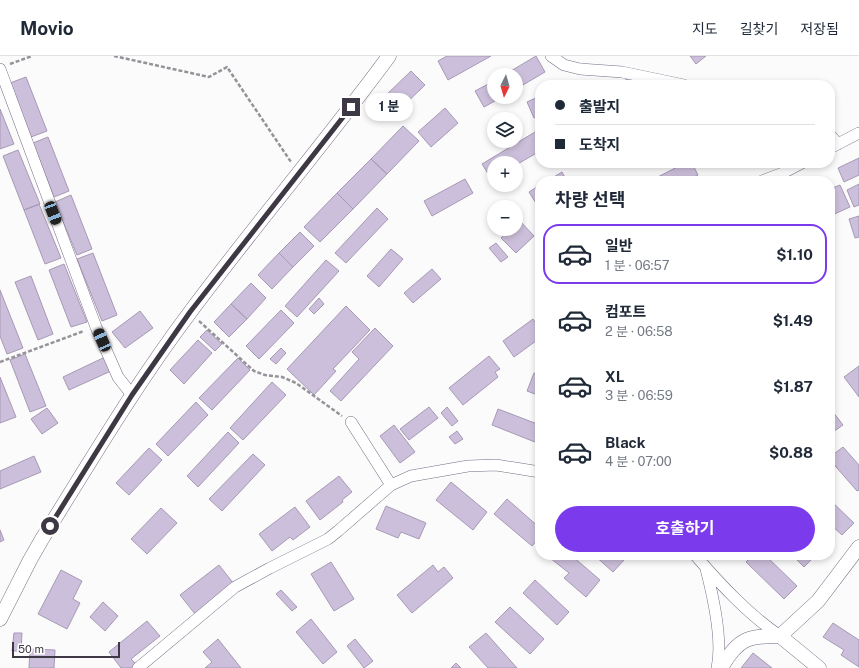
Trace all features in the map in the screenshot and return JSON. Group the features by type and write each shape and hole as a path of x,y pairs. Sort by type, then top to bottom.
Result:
{"street":[{"path":"0,619 30,560 132,395 190,312 299,174 389,56"},
{"path":"552,56 564,64 580,69 622,72 660,80"},
{"path":"3,67 96,327 118,377 132,395"},
{"path":"835,145 859,133"},
{"path":"782,176 794,168"},
{"path":"351,422 391,484"},
{"path":"138,668 235,587 328,539 391,484 411,476 468,466 496,465 535,471"},
{"path":"721,668 733,650 744,641 759,636 780,636 818,601 859,547"},
{"path":"699,560 719,583 761,623 780,636 819,668"},
{"path":"705,567 710,584 718,636 719,653 717,668"}],"path":[{"path":"3,67 32,56"},
{"path":"114,56 209,77 228,67 299,174"},
{"path":"190,312 254,370 265,375 282,377 296,383 351,422"},
{"path":"0,362 96,327"}],"building":[{"path":"447,56 491,56 448,80 438,61"},
{"path":"536,56 545,72 523,85 523,68 516,68"},
{"path":"690,56 706,56 696,64"},
{"path":"411,71 425,85 396,113 382,99"},
{"path":"26,77 47,131 31,137 10,83"},
{"path":"487,85 487,104 489,104 484,107 475,91"},
{"path":"535,98 534,118 527,102"},
{"path":"445,108 458,123 431,147 418,132"},
{"path":"0,109 14,144 0,149"},
{"path":"403,126 419,141 387,174 371,159"},
{"path":"535,132 535,154 523,161 523,156 495,156 509,148 523,148 523,139"},
{"path":"48,137 69,191 54,197 33,143"},
{"path":"18,150 40,204 24,210 3,156"},
{"path":"859,158 859,175 844,182 838,168"},
{"path":"371,159 387,174 353,209 337,193"},
{"path":"487,161 487,172 482,164"},
{"path":"675,168 694,168 698,175 696,176 660,176"},
{"path":"562,172 564,176 555,176"},
{"path":"465,179 473,193 432,216 424,201"},
{"path":"859,184 859,205 854,207 847,190"},
{"path":"840,185 850,207 835,214 835,187"},
{"path":"535,188 535,202 529,192"},
{"path":"337,193 353,209 320,242 304,227"},
{"path":"71,195 92,249 77,255 55,202"},
{"path":"39,204 61,258 45,264 24,210"},
{"path":"377,208 388,219 346,263 335,253"},
{"path":"859,216 859,237 855,238 849,219"},
{"path":"523,224 534,236 516,253 501,238 503,236 523,236"},
{"path":"300,232 314,246 293,267 279,253"},
{"path":"496,243 508,257 501,262 489,248"},
{"path":"391,249 403,259 379,287 367,276"},
{"path":"93,253 117,315 102,321 77,259"},
{"path":"279,253 293,267 272,289 258,275"},
{"path":"326,260 339,271 297,317 285,306"},
{"path":"64,264 87,322 71,327 49,270"},
{"path":"432,269 441,279 413,303 404,293"},
{"path":"31,276 53,334 38,340 15,282"},
{"path":"251,283 266,298 247,319 231,304"},
{"path":"0,290 23,348 7,354 0,336"},
{"path":"319,298 324,304 314,314 309,309"},
{"path":"231,304 247,319 229,337 214,322"},
{"path":"346,306 370,330 333,369 336,371 314,395 287,369"},
{"path":"281,310 294,323 259,359 246,346"},
{"path":"140,311 153,328 125,348 112,332"},
{"path":"533,319 535,322 535,342 514,357 503,341"},
{"path":"375,328 393,346 341,401 330,391 359,359 352,352"},
{"path":"207,330 222,344 215,351 200,337"},
{"path":"198,340 212,353 184,384 170,370"},
{"path":"281,348 286,353 276,364 270,359"},
{"path":"25,354 46,406 30,412 10,360"},
{"path":"489,356 500,369 495,372 498,377 463,405 449,388"},
{"path":"105,357 111,371 69,390 63,377"},
{"path":"238,358 250,370 212,410 199,398"},
{"path":"859,366 859,397 844,377"},
{"path":"534,373 535,373 535,394 527,391"},
{"path":"0,377 16,417 0,423"},
{"path":"272,382 286,395 243,440 230,428"},
{"path":"196,402 208,415 168,456 156,444"},
{"path":"429,407 438,418 409,440 400,429"},
{"path":"447,407 458,421 452,426 441,413"},
{"path":"47,408 58,423 42,434 31,419"},
{"path":"498,409 535,423 535,442 492,425"},
{"path":"835,415 843,425 835,431"},
{"path":"394,425 415,452 400,463 380,436"},
{"path":"457,431 463,439 455,444 449,437"},
{"path":"228,432 239,443 198,487 187,476"},
{"path":"843,447 859,465 859,490 857,491 835,466 835,453"},
{"path":"149,448 162,460 129,495 116,483"},
{"path":"253,454 265,465 222,511 209,499"},
{"path":"34,456 41,472 0,489 0,471"},
{"path":"339,476 352,492 342,500 343,502 320,520 306,501"},
{"path":"451,482 487,512 473,530 436,500"},
{"path":"507,499 535,524 535,543 532,546 494,514"},
{"path":"835,505 854,523 842,535 835,529"},
{"path":"386,506 426,523 419,539 401,532 398,538 376,529"},
{"path":"295,507 310,527 293,540 290,537 272,551 259,534"},
{"path":"161,508 177,523 147,554 131,539"},
{"path":"0,530 4,540 0,542"},
{"path":"553,560 577,560 600,580 586,597 564,578 569,573"},
{"path":"600,560 624,560 613,572"},
{"path":"748,560 770,560 797,586 784,599 746,562"},
{"path":"797,560 811,560 804,567"},
{"path":"331,562 354,599 334,611 311,574"},
{"path":"219,565 234,584 195,614 180,595"},
{"path":"433,565 438,572 444,567 453,578 412,613 397,595"},
{"path":"61,570 82,581 73,599 80,603 67,629 38,614"},
{"path":"535,580 569,612 557,625 523,593"},
{"path":"281,590 297,607 292,611 276,594"},
{"path":"103,602 118,616 105,631 90,617"},
{"path":"510,607 544,639 530,654 495,622"},
{"path":"311,619 337,652 323,664 296,632"},
{"path":"147,621 160,636 131,659 137,665 133,668 121,668 109,652"},
{"path":"833,623 859,640 859,667 841,655 844,650 823,637"},
{"path":"14,633 22,633 21,651 12,651"},
{"path":"486,633 517,668 488,668 469,647"},
{"path":"218,639 241,668 205,668 212,662 203,652"},
{"path":"355,639 373,661 364,668 347,646"},
{"path":"30,649 55,650 54,668 29,668"},
{"path":"753,653 772,668 741,668"},
{"path":"456,663 461,668 451,668"}],"route":[{"path":"50,526 132,395 190,312 351,107"}]}
